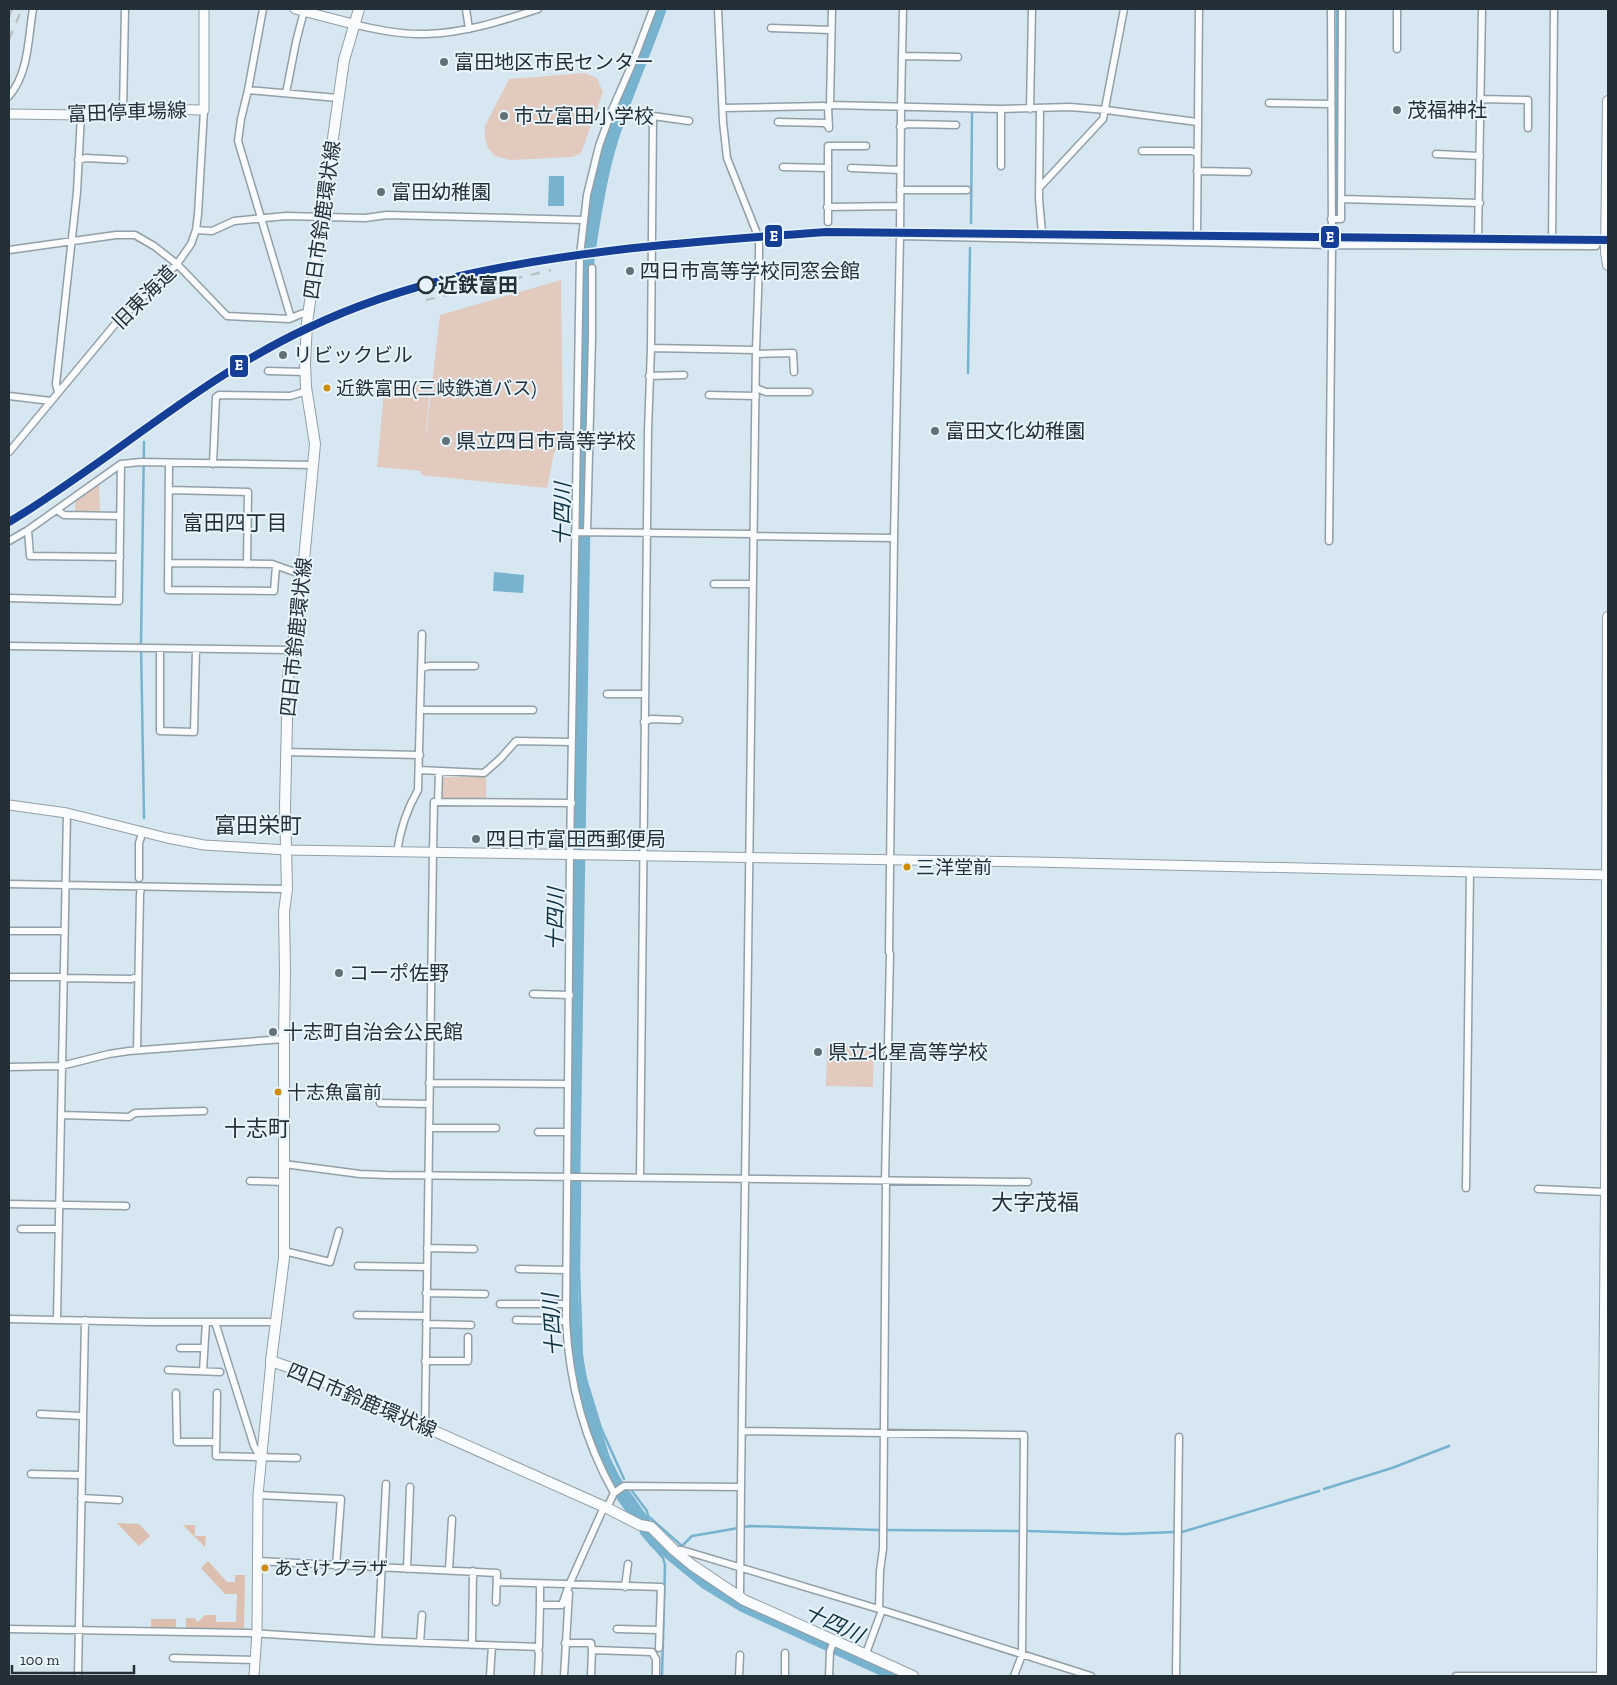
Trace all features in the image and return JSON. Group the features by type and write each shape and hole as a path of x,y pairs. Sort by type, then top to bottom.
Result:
{"main road":[{"name":"四日市鈴鹿環状線","path":"359,9 353,24 344,60 307,323 307,391 315,436 303,575 288,678 285,752 287,890 284,912 284,1251 271,1361 297,1370 605,1507 640,1525 651,1527 692,1566 738,1596 833,1645 913,1676"},
{"path":"1608,101 1606,196 1606,252 1608,265"},
{"path":"1602,1676 1608,617"}],"street":[{"path":"9,96 17,88 24,66 33,9"},
{"path":"123,111 125,9"},
{"name":"富田停車場線","path":"9,114 80,115 150,109 204,110 204,9"},
{"path":"263,9 248,90 240,119 238,141 291,318"},
{"path":"466,9 469,30"},
{"path":"286,93 300,10 392,32 425,34 469,30 538,9"},
{"path":"614,1493 596,1456 578,1403 570,1369 566,1321 565,1270 580,255 584,220 596,159 653,9"},
{"path":"718,9 727,158 759,241 744,1179 742,1487 740,1593 738,1596"},
{"path":"778,122 824,123 829,128 832,9"},
{"path":"865,1656 880,1610 880,1571 883,1549 894,538 903,9"},
{"path":"1030,109 1032,9"},
{"path":"1038,188 1100,124 1106,110 1124,9"},
{"path":"1197,235 1199,9"},
{"path":"1329,542 1332,245 1334,219 1331,9"},
{"path":"1334,219 1341,220 1342,199 1342,9"},
{"path":"1397,9 1397,49"},
{"path":"1478,238 1482,9"},
{"path":"1552,246 1554,9"},
{"path":"771,28 831,30"},
{"path":"902,56 958,57"},
{"path":"248,90 338,98"},
{"path":"1480,99 1528,100 1528,128"},
{"path":"1270,103 1332,104"},
{"path":"723,108 829,106 1001,110 1070,107 1198,122"},
{"path":"1040,109 1038,188 1042,233"},
{"name":"旧東海道","path":"9,452 122,316 177,264 191,244 196,230 198,214 204,110"},
{"path":"614,110 623,114 689,121"},
{"path":"1001,110 1001,166"},
{"path":"58,392 56,376 72,240 80,115"},
{"path":"640,1178 644,722 653,116"},
{"path":"900,127 907,124 956,125"},
{"path":"828,222 828,146 866,146"},
{"path":"1142,151 1191,151 1197,153"},
{"path":"1436,154 1480,156"},
{"path":"78,160 86,158 124,160"},
{"path":"783,168 828,168"},
{"path":"851,168 900,170"},
{"path":"1197,171 1248,172"},
{"path":"900,190 967,190"},
{"path":"1342,199 1480,203"},
{"path":"827,206 900,206"},
{"path":"196,230 212,231 234,221 286,216 365,218 387,215 584,220"},
{"path":"9,250 116,235 135,236 154,246 177,264 227,316 291,318 310,312"},
{"path":"900,236 1332,245 1596,246"},
{"path":"587,532 592,268"},
{"path":"651,348 793,353 794,372"},
{"path":"268,371 306,372"},
{"path":"649,376 684,375"},
{"path":"756,388 766,392 809,392"},
{"path":"213,464 216,398 219,394 290,396 307,391"},
{"path":"709,395 756,396"},
{"path":"9,396 51,401"},
{"path":"9,541 28,530 121,464 145,462 314,464"},
{"path":"169,463 168,590 274,591 276,566"},
{"path":"9,598 119,601 121,464"},
{"path":"169,490 248,492 247,564"},
{"path":"57,510 64,515 120,516"},
{"path":"28,530 30,556 120,557"},
{"path":"576,532 894,538"},
{"path":"168,563 272,564 303,575"},
{"path":"714,584 753,584"},
{"path":"397,852 402,826 418,790 422,634"},
{"path":"9,646 291,650"},
{"path":"160,649 160,731 194,732 196,649"},
{"path":"422,668 429,666 475,666"},
{"path":"607,694 645,694"},
{"path":"421,710 533,710"},
{"path":"644,722 651,719 679,720"},
{"path":"419,770 484,773 516,741 572,742"},
{"path":"285,752 420,755"},
{"path":"438,802 439,772"},
{"path":"425,1428 434,802 572,803"},
{"path":"9,806 66,812 167,838 218,847 287,850 644,854 1608,875"},
{"path":"57,1319 66,812"},
{"path":"139,878 140,843 143,831"},
{"path":"1466,1188 1470,871"},
{"path":"9,884 287,890"},
{"path":"137,1050 141,888"},
{"path":"9,931 64,931"},
{"path":"9,976 131,979 138,977"},
{"path":"533,994 570,995"},
{"path":"9,1067 61,1066 108,1054 137,1050 284,1039"},
{"path":"429,1083 568,1084"},
{"path":"380,1103 429,1104"},
{"path":"61,1115 129,1117 136,1113 204,1111"},
{"path":"429,1128 496,1128"},
{"path":"538,1132 567,1132"},
{"path":"284,1164 360,1174 1028,1182"},
{"path":"250,1181 284,1182"},
{"path":"1538,1189 1606,1192"},
{"path":"9,1204 126,1206"},
{"path":"21,1229 58,1230"},
{"path":"284,1251 330,1262 339,1231"},
{"path":"427,1248 474,1249"},
{"path":"358,1266 427,1267"},
{"path":"518,1269 565,1270"},
{"path":"426,1293 485,1294"},
{"path":"500,1304 566,1304"},
{"path":"357,1314 426,1316"},
{"path":"9,1318 276,1322"},
{"path":"78,1676 85,1320"},
{"path":"516,1320 566,1321"},
{"path":"203,1371 206,1322"},
{"path":"215,1322 254,1446 260,1456"},
{"path":"426,1324 470,1325"},
{"path":"425,1361 468,1361 468,1338"},
{"path":"180,1348 204,1348"},
{"path":"254,1676 257,1633 260,1456 271,1361"},
{"path":"168,1370 220,1372"},
{"path":"176,1392 177,1442 216,1442"},
{"path":"217,1394 216,1456 297,1458"},
{"path":"40,1414 82,1416"},
{"path":"742,1431 1024,1434 1022,1655 1014,1676"},
{"path":"1176,1676 1179,1437"},
{"path":"31,1474 81,1475"},
{"path":"378,1641 386,1484"},
{"path":"540,1605 562,1605 605,1507 614,1493 624,1486 742,1487"},
{"path":"407,1569 410,1487"},
{"path":"258,1495 341,1499 336,1566"},
{"path":"81,1498 119,1500"},
{"path":"449,1570 452,1519"},
{"path":"674,1550 682,1550 740,1567 1091,1676"},
{"path":"257,1562 497,1573 496,1602"},
{"path":"625,1587 628,1564"},
{"path":"472,1645 473,1571"},
{"path":"497,1582 569,1586 661,1587 659,1648"},
{"path":"538,1676 539,1653 537,1647 539,1647 540,1584"},
{"path":"564,1676 569,1586"},
{"path":"420,1643 422,1615"},
{"path":"9,1629 257,1633 378,1641 537,1647"},
{"path":"617,1630 659,1630"},
{"path":"566,1643 591,1643 591,1676"},
{"path":"829,1676 833,1645"},
{"path":"490,1676 492,1646"},
{"path":"592,1650 652,1652 656,1659 656,1676"},
{"path":"784,1676 785,1653"},
{"path":"739,1676 740,1655"},
{"path":"173,1658 255,1660"},
{"path":"1456,1676 1602,1676"}],"shaded area":[{"path":"585,73 597,78 603,92 581,153 573,157 510,160 495,156 488,148 485,138 485,126 509,79"},
{"path":"561,280 563,439 554,453 547,488 421,475 421,471 377,467 385,381 430,386 425,444 440,315"},
{"path":"99,485 100,512 75,511 75,502"},
{"path":"445,777 486,777 486,799 444,799 442,796 442,779"},
{"path":"827,1045 874,1046 873,1087 826,1086"},
{"path":"117,1523 139,1524 150,1536 139,1546"},
{"path":"183,1525 195,1525 195,1536 206,1536 205,1547"},
{"path":"208,1561 227,1582 235,1582 235,1575 245,1575 244,1628 186,1628 186,1618 194,1618 198,1622 205,1615 216,1615 216,1622 236,1622 237,1594 225,1594 201,1568"},
{"path":"151,1619 176,1619 176,1628 151,1628"}],"water":[{"path":"549,176 564,176 564,206 548,206"},
{"path":"494,572 524,575 523,593 493,591"}],"waterway":[{"name":"十四川","path":"659,9 611,137 597,194 587,258 571,1298 573,1339 581,1391 603,1460 614,1482 655,1540 705,1581 744,1605 899,1676"},
{"path":"1336,240 1337,9"},
{"path":"971,223 972,113"},
{"path":"968,373 970,248"},
{"path":"1332,538 1335,250"},
{"path":"144,442 141,644 144,818"},
{"path":"580,1181 579,1269 582,1359 601,1428 624,1479"},
{"path":"1324,1489 1392,1468 1449,1446"},
{"path":"632,1491 647,1511 648,1516 682,1546 692,1536 750,1526 879,1530"},
{"path":"1182,1532 1319,1491"},
{"name":"十四川","path":"632,1507 635,1515"},
{"path":"886,1530 1019,1531"},
{"path":"1027,1531 1123,1534 1174,1532"},
{"path":"641,1533 663,1558 665,1565 662,1676"}],"railway":[{"path":"9,17 12,9"},
{"path":"9,39 22,9"},
{"path":"426,300 551,270"}],"transit line":[{"name":"E","path":"9,522 84,473 193,395 268,348 308,328 345,312 421,286 459,276 537,261 643,247 826,232 1608,240"}],"place":[{"name":"富田地区市民センター","path":"444,62"},
{"name":"茂福神社","path":"1397,110"},
{"name":"市立富田小学校","path":"504,116"},
{"name":"富田幼稚園","path":"381,192"},
{"name":"四日市高等学校同窓会館","path":"630,271"},
{"name":"近鉄富田","path":"426,285"},
{"name":"リビックビル","path":"283,355"},
{"name":"近鉄富田(三岐鉄道バス)","path":"327,388"},
{"name":"富田文化幼稚園","path":"935,431"},
{"name":"県立四日市高等学校","path":"446,441"},
{"name":"四日市富田西郵便局","path":"476,839"},
{"name":"三洋堂前","path":"907,867"},
{"name":"コーポ佐野","path":"339,973"},
{"name":"十志町自治会公民館","path":"273,1032"},
{"name":"県立北星高等学校","path":"818,1052"},
{"name":"十志魚富前","path":"278,1092"},
{"name":"あさけプラザ","path":"265,1568"}],"district":[{"name":"富田四丁目","path":"235,522"},
{"name":"富田栄町","path":"258,825"},
{"name":"十志町","path":"257,1128"},
{"name":"大字茂福","path":"1035,1202"}]}
